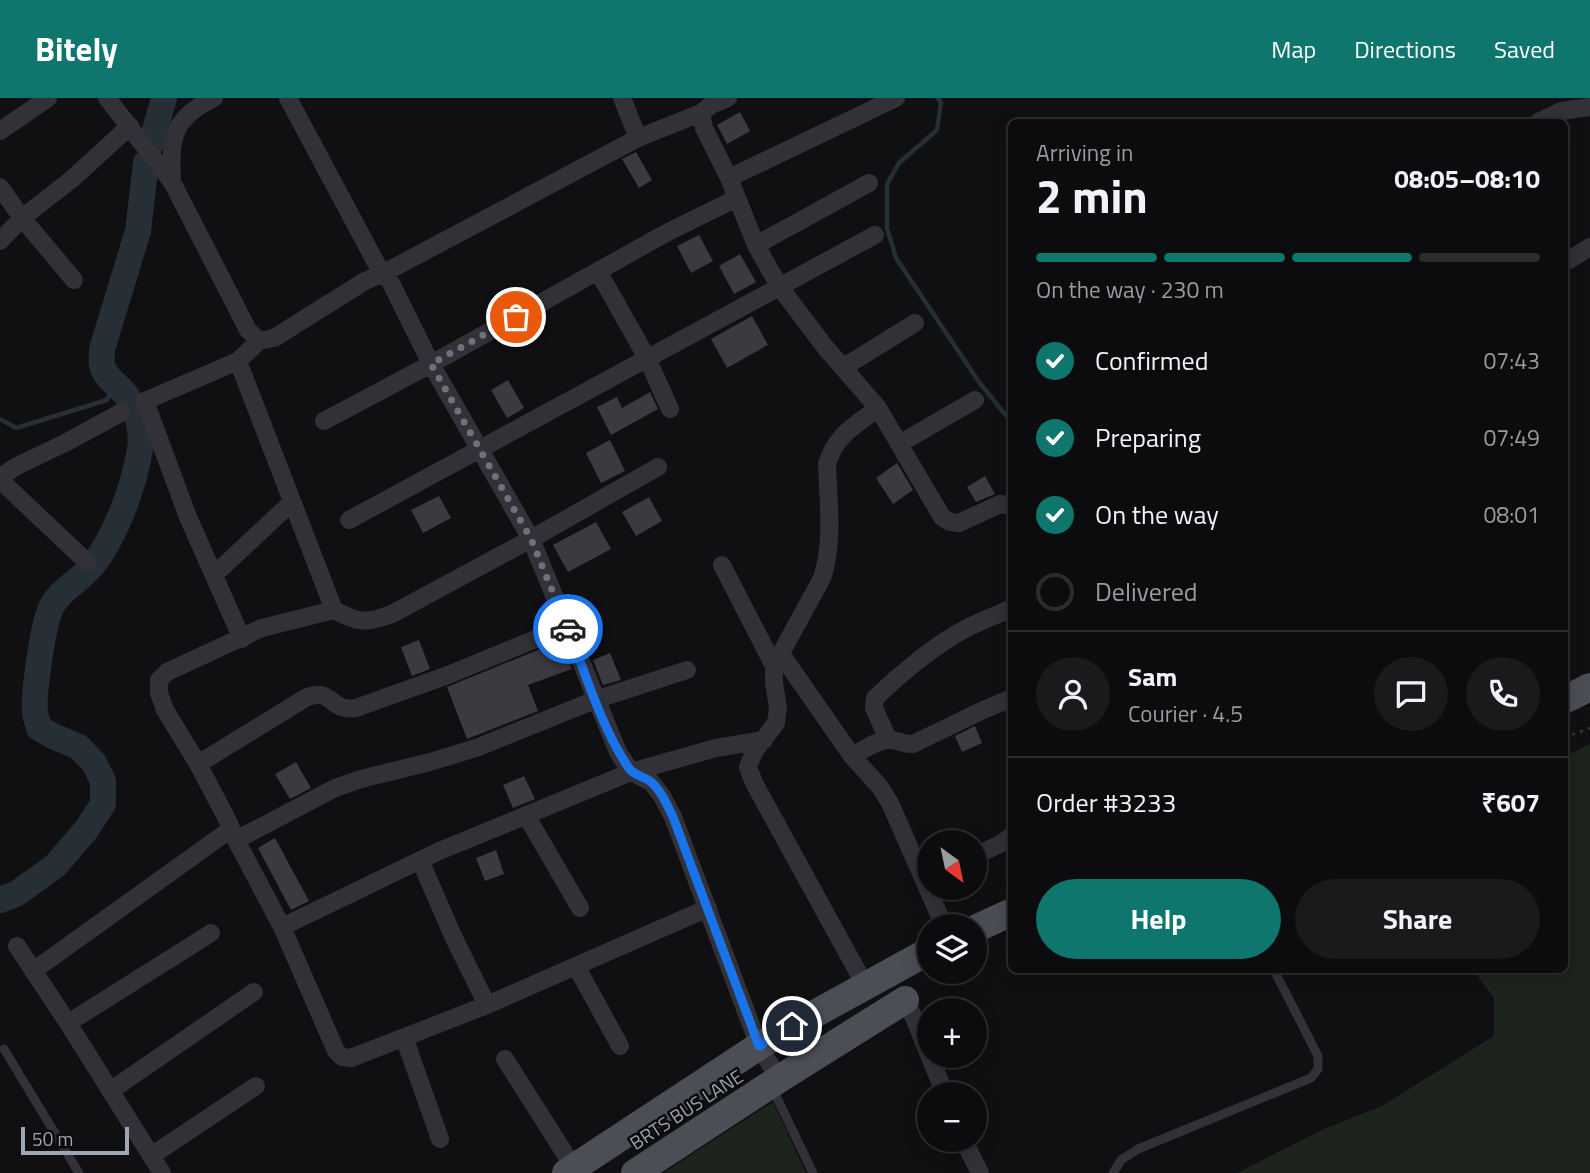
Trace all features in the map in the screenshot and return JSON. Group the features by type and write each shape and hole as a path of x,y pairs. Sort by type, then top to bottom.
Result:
{"main road":[{"path":"1568,698 1590,687"},
{"path":"987,923 1008,914"},
{"path":"987,939 1008,930"},
{"path":"635,1173 768,1067 865,985 917,957"},
{"path":"768,1067 865,999 917,971"},
{"path":"577,1171 768,1067 905,1000"}],"street":[{"path":"0,131 48,98"},
{"path":"107,98 172,182 247,330 258,341"},
{"path":"172,182 171,152 175,131 196,107 214,98"},
{"path":"288,98 382,274 390,281 431,364 531,539 618,752 631,772 651,782 673,817 768,1067"},
{"path":"622,98 638,138"},
{"path":"242,639 188,517 145,401 238,361 258,341 274,338 365,281 638,138 701,113 729,98"},
{"path":"729,178 895,98"},
{"path":"1544,119 1561,111 1590,107"},
{"path":"701,113 704,128 729,178 756,245 779,286 825,347 878,408 942,517 959,523 1000,504 1008,505"},
{"path":"0,241 22,218 72,179 130,127"},
{"path":"756,245 869,183"},
{"path":"0,187 74,280"},
{"path":"324,421 668,232 737,198"},
{"path":"349,520 874,235"},
{"path":"1569,260 1590,247"},
{"path":"598,271 647,358 670,410"},
{"path":"844,367 915,323"},
{"path":"238,361 334,610 355,621 375,620 392,614 658,467"},
{"path":"899,444 975,400"},
{"path":"865,985 748,767 754,752 776,723 778,707 774,684 778,660 827,564 827,464 831,451 838,439 878,408"},
{"path":"88,562 0,479 15,467 122,412"},
{"path":"214,575 292,502"},
{"path":"722,565 778,660 852,756 880,787 917,855"},
{"path":"334,610 262,628 167,672 159,680 159,694 165,710 198,764 282,927 336,1051 342,1057 351,1058 487,1005 708,908"},
{"path":"888,739 874,708 875,698 943,643 967,628 1008,610"},
{"path":"198,764 307,697 324,695 345,710 356,708 448,675 567,626"},
{"path":"33,971 233,834 335,788 476,748 595,700 687,670"},
{"path":"852,756 888,739 913,744 1008,700"},
{"path":"282,927 420,860 631,772 716,748 764,740"},
{"path":"526,815 580,908"},
{"path":"987,850 1008,839"},
{"path":"420,860 487,1005"},
{"path":"68,1023 211,933"},
{"path":"17,946 162,1173"},
{"path":"576,965 620,1046"},
{"path":"110,1091 254,992"},
{"path":"905,1000 940,1082"},
{"path":"404,1037 440,1139"},
{"path":"505,1059 577,1171"},
{"path":"151,1156 256,1086"},
{"path":"970,1152 980,1173"}],"lane":[{"path":"1113,1173 1121,1160 1138,1149 1311,1078 1318,1069 1318,1056 1276,973"},
{"path":"4,1049 79,1173"},
{"path":"768,1067 777,1098 813,1173"}],"path":[{"path":"1568,736 1590,728"}],"shaded area":[{"path":"1590,744 1590,1173 1237,1173 1324,1129 1382,1106 1494,1036 1494,998 1475,973 1568,973 1568,755"},
{"path":"773,1102 806,1173 663,1173"}],"building":[{"path":"740,112 750,131 727,144 717,125"},
{"path":"636,152 652,180 639,188 622,159"},
{"path":"699,235 713,261 691,273 677,246"},
{"path":"740,254 756,282 734,294 719,266"},
{"path":"752,316 768,345 727,368 711,339"},
{"path":"508,380 524,408 507,418 491,390"},
{"path":"650,392 658,409 611,435 597,407 617,397 622,408"},
{"path":"610,440 625,471 601,483 586,453"},
{"path":"897,463 913,490 893,504 876,478"},
{"path":"985,476 995,494 976,502 967,487"},
{"path":"439,496 451,518 423,533 411,510"},
{"path":"649,497 662,521 636,536 622,512"},
{"path":"596,522 611,549 568,572 553,545"},
{"path":"419,640 430,669 412,676 401,647"},
{"path":"560,641 572,669 528,685 538,711 467,739 447,687"},
{"path":"610,653 621,680 603,685 593,660"},
{"path":"975,726 982,743 962,752 955,736"},
{"path":"296,762 311,788 290,799 275,774"},
{"path":"524,776 535,799 513,808 503,785"},
{"path":"275,838 309,901 291,910 258,848"},
{"path":"496,850 504,874 485,881 476,858"}],"waterway":[{"path":"151,144 164,98"},
{"path":"938,98 941,103 937,130 899,163 887,184 887,228 896,258 979,382 1008,418"},
{"path":"0,900 16,894 55,866 86,830 103,804 103,781 94,763 79,747 39,728 35,713 36,691 42,644 51,608 59,596 92,566 109,540 129,494 140,449 141,436 137,416 125,394 106,374 102,365 102,349 138,231 146,163"},
{"path":"0,419 16,428 107,400 113,382"}],"way so far":[{"path":"516,317 431,364 531,539 568,629"}],"route":[{"path":"568,629 618,752 631,772 651,782 673,817 759,1046 792,1026"}]}
